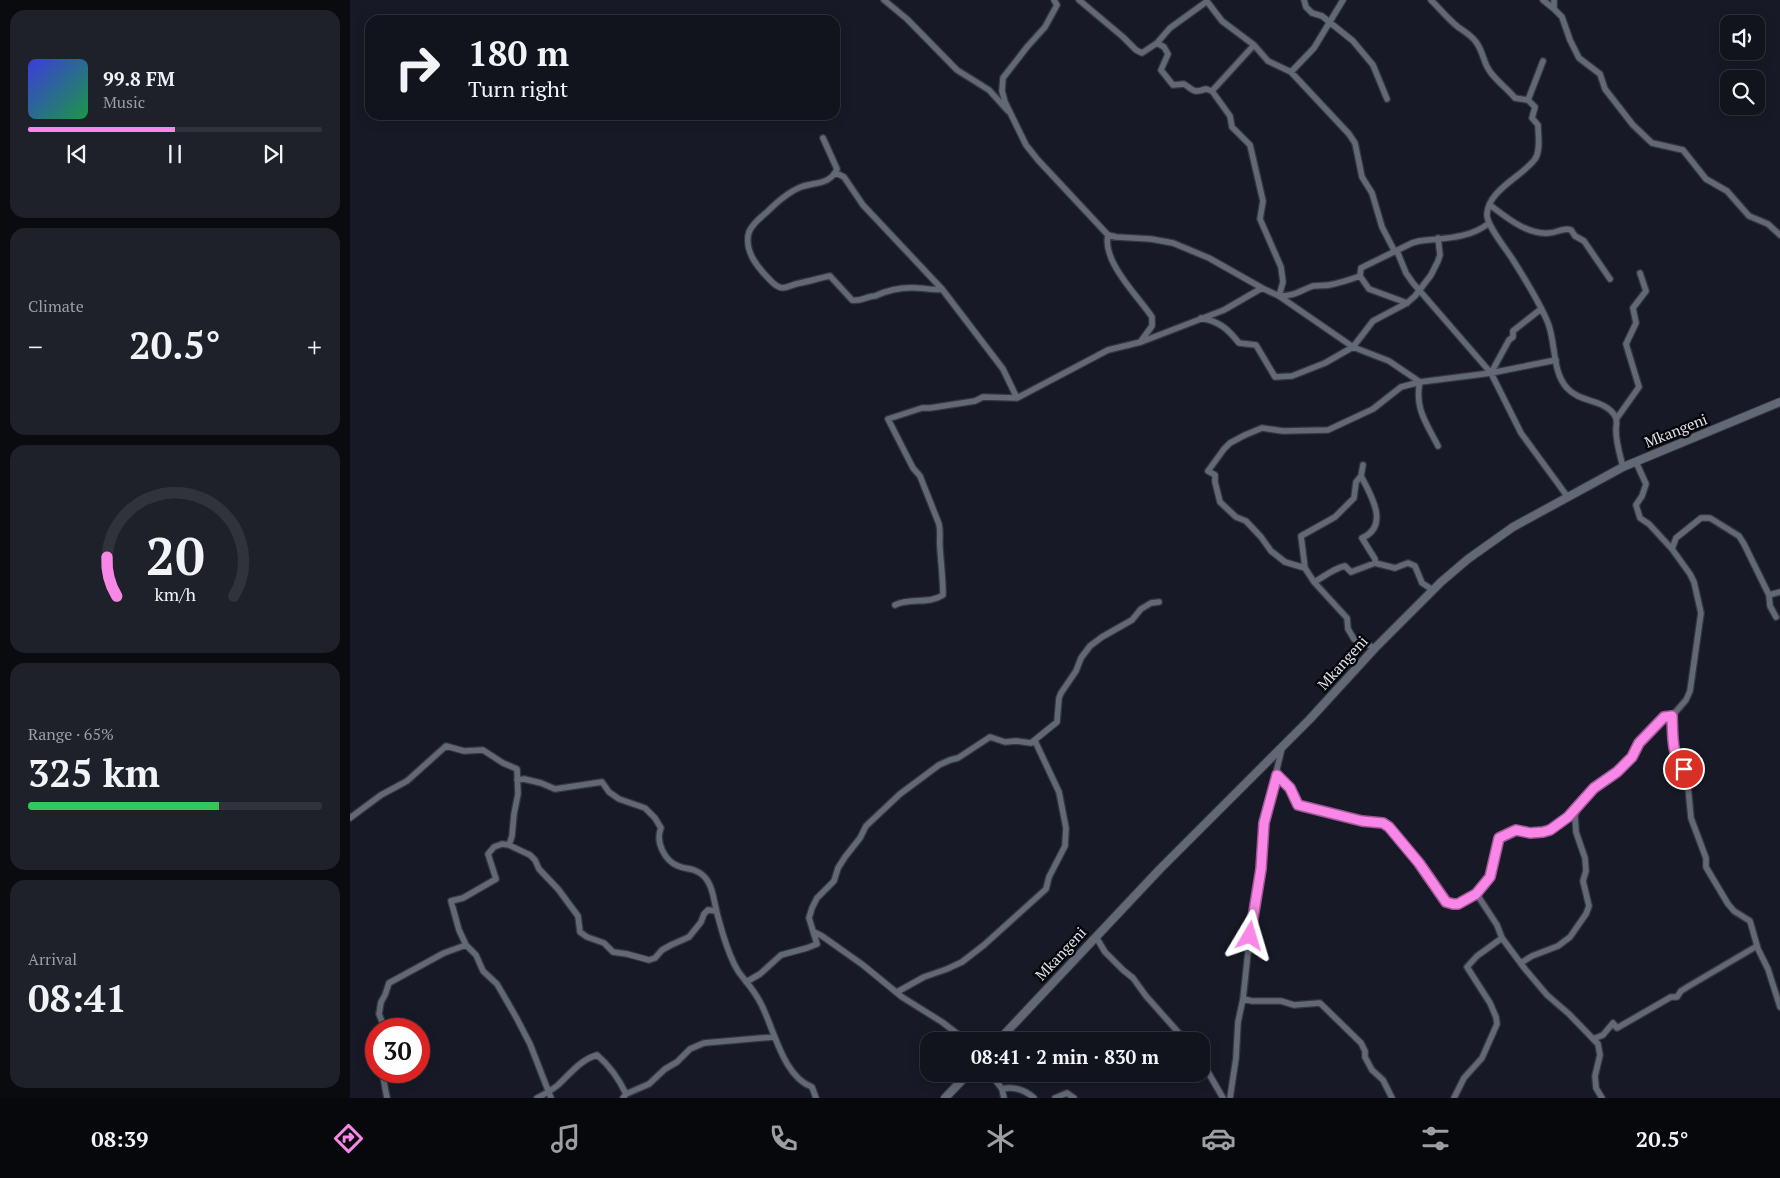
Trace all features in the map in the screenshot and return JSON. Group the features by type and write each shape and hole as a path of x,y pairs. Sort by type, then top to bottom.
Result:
{"street":[{"path":"884,0 907,19 957,70 989,90 1013,116"},
{"path":"1055,0 1057,5 1045,27 1002,78 1002,91 1026,145 1032,154 1108,235 1173,243 1209,258 1278,296 1353,347 1390,361 1420,382"},
{"path":"1079,0 1124,37 1136,50 1142,53 1157,43 1170,28 1206,1 1222,21 1254,44 1268,61 1291,72 1349,134 1355,143 1362,177 1372,193 1382,227 1406,273 1491,373 1522,433 1568,496"},
{"path":"1304,0 1306,7 1312,13 1322,16 1353,41 1373,66 1387,99"},
{"path":"1291,72 1314,48 1343,0"},
{"path":"1431,0 1450,20 1469,34 1477,43 1493,76 1515,98 1528,100 1535,107 1532,118 1538,125 1536,158 1518,177 1502,188 1490,205 1486,215 1548,324 1559,374 1566,388 1582,399 1611,409 1617,418"},
{"path":"1543,0 1562,18 1579,58 1600,74 1605,89 1632,125 1652,143 1684,150 1706,179 1727,191 1750,216 1768,224 1780,235"},
{"path":"1554,0 1554,9"},
{"path":"1157,43 1164,47 1168,54 1161,70 1173,85 1184,84 1194,92 1206,89 1212,91 1230,116 1232,127 1250,145 1263,201 1260,220 1281,267 1283,282 1278,296"},
{"path":"1212,91 1254,44"},
{"path":"1528,100 1543,61"},
{"path":"823,138 834,159 837,169 836,173 830,179 815,185 802,187 788,194 767,211 749,232 750,253 762,273 776,287 788,288 830,276 852,300 857,301 904,288 942,289"},
{"path":"836,173 844,177 863,205 942,289 1003,369 1017,398"},
{"path":"1490,205 1509,219 1533,232 1549,233 1565,229 1571,230 1575,236 1584,241 1610,280"},
{"path":"1407,303 1369,288 1360,276 1361,268 1419,241 1465,235 1481,229 1489,223"},
{"path":"1108,235 1106,242 1110,255 1152,317 1152,326 1141,342"},
{"path":"1201,318 1217,322 1229,331 1239,343 1256,345 1274,377 1292,376 1325,363 1353,347 1373,321 1407,303 1420,290 1438,261 1440,255 1438,238"},
{"path":"1623,468 1616,439 1617,418 1639,387 1626,344 1636,323 1633,308 1646,291 1640,273"},
{"path":"1278,296 1291,296 1321,285 1342,283 1360,276"},
{"path":"895,606 904,601 936,600 944,595 940,524 920,476 913,468 888,419 922,408 975,401 983,397 1017,398 1108,350 1141,342 1224,310 1262,288"},
{"path":"1491,373 1509,340 1513,337 1513,331 1540,309"},
{"path":"1305,568 1284,562 1271,551 1262,537 1246,521 1236,517 1220,502 1215,475 1208,472 1212,464 1230,443 1262,428 1284,431 1328,430 1373,409 1401,386 1491,373 1556,360"},
{"path":"1420,382 1417,394 1420,410 1438,446"},
{"name":"Mkangeni","path":"1006,1032 1160,869 1310,719 1375,648 1433,590 1468,559 1513,527 1623,468 1780,402"},
{"path":"1277,775 1290,788 1298,805 1362,821 1383,823 1389,827 1419,863 1446,902 1453,904 1458,904 1476,894 1490,877 1499,838 1516,830 1530,833 1550,830 1568,817 1594,788 1617,772 1632,757 1639,743 1664,717 1672,716 1686,700 1690,691 1700,613 1694,581 1672,549 1649,524 1640,518 1636,505 1642,496 1646,484 1636,462"},
{"path":"1363,465 1361,476 1356,482 1354,498 1335,517 1301,536 1301,544 1305,558 1305,568 1314,582 1347,618 1348,629 1354,639 1375,648"},
{"path":"1361,476 1376,506 1375,528 1371,534 1362,538 1376,563"},
{"path":"1672,549 1676,538 1701,518 1710,518 1739,536 1769,594 1770,606 1776,617"},
{"path":"1314,582 1338,567 1345,566 1351,572 1376,563 1395,568 1408,563 1415,566 1422,583 1433,590"},
{"path":"1769,594 1780,592"},
{"path":"746,982 760,974 781,955 817,944 809,918 817,898 834,882 841,862 860,838 866,826 900,794 938,765 958,758 990,737 1005,742 1031,743 1035,741 1038,736 1057,722 1061,693 1090,646 1132,620 1141,609 1151,603 1159,602"},
{"path":"1672,716 1673,749 1687,776 1691,818 1706,858 1706,867 1728,904 1734,911 1750,920 1757,946 1773,982 1780,1007"},
{"path":"897,992 924,976 962,962 984,945 1046,889 1049,878 1065,846 1066,828 1059,792 1035,741"},
{"path":"350,818 381,795 407,781 446,746 464,751 483,750 503,763 517,768 518,794 509,845"},
{"path":"1230,1098 1251,924 1261,869 1264,823 1283,747"},
{"path":"517,780 524,779 541,783 555,789 602,782 619,799 645,808 655,818 661,828 659,844 669,859 676,866 696,870 705,877 712,890 716,911 734,962 759,999 782,1055 799,1078 806,1085 812,1087 816,1098"},
{"path":"1521,963 1532,956 1558,946 1570,937 1579,925 1588,906 1582,881 1586,871 1585,858 1576,832 1575,816 1578,806"},
{"path":"549,1095 530,1044 516,1017 497,984 483,971 476,956 466,945 459,930 451,901 463,898 496,878 488,854 494,847 502,844 509,845 530,855 535,860 539,869 564,895 578,916 580,932 587,937 604,943 613,952 650,960 667,948 689,937 708,910 716,911"},
{"path":"1476,894 1502,938 1547,995 1569,1014 1598,1044 1600,1055 1595,1076 1596,1088 1602,1098"},
{"path":"814,932 863,964 902,997 955,1032"},
{"path":"1096,937 1105,952 1133,978 1146,996 1178,1032"},
{"path":"1454,1098 1464,1078 1482,1058 1497,1024 1490,1003 1467,966 1477,956 1502,938"},
{"path":"381,1018 380,1002 386,995 389,983 435,957 466,945"},
{"path":"1593,1039 1603,1035 1613,1023 1617,1028 1671,998 1677,997 1681,991 1757,946"},
{"path":"1773,982 1780,982"},
{"path":"1243,999 1252,1001 1281,1001 1294,1005 1320,1003 1361,1044 1372,1070 1383,1080 1392,1098"},
{"path":"538,1098 549,1095 582,1063 590,1057 597,1055 605,1061 615,1074 625,1096 649,1084 690,1049 704,1043 774,1037"},
{"path":"1210,1072 1222,1098"},
{"path":"944,1098 960,1082"},
{"path":"997,1082 1002,1089 1004,1098"},
{"path":"384,1083 387,1098"},
{"path":"1002,1089 1024,1090 1034,1098"},
{"path":"1055,1098 1068,1093 1074,1098"}],"route":[{"path":"1250,936 1252,914 1261,869 1264,823 1271,790 1277,775 1290,788 1298,805 1362,821 1383,823 1389,827 1419,863 1446,902 1458,904 1471,895 1476,894 1490,877 1499,838 1516,830 1530,833 1550,830 1568,817 1585,796 1617,772 1632,757 1639,743 1664,717 1672,716 1673,749 1684,769"}]}
